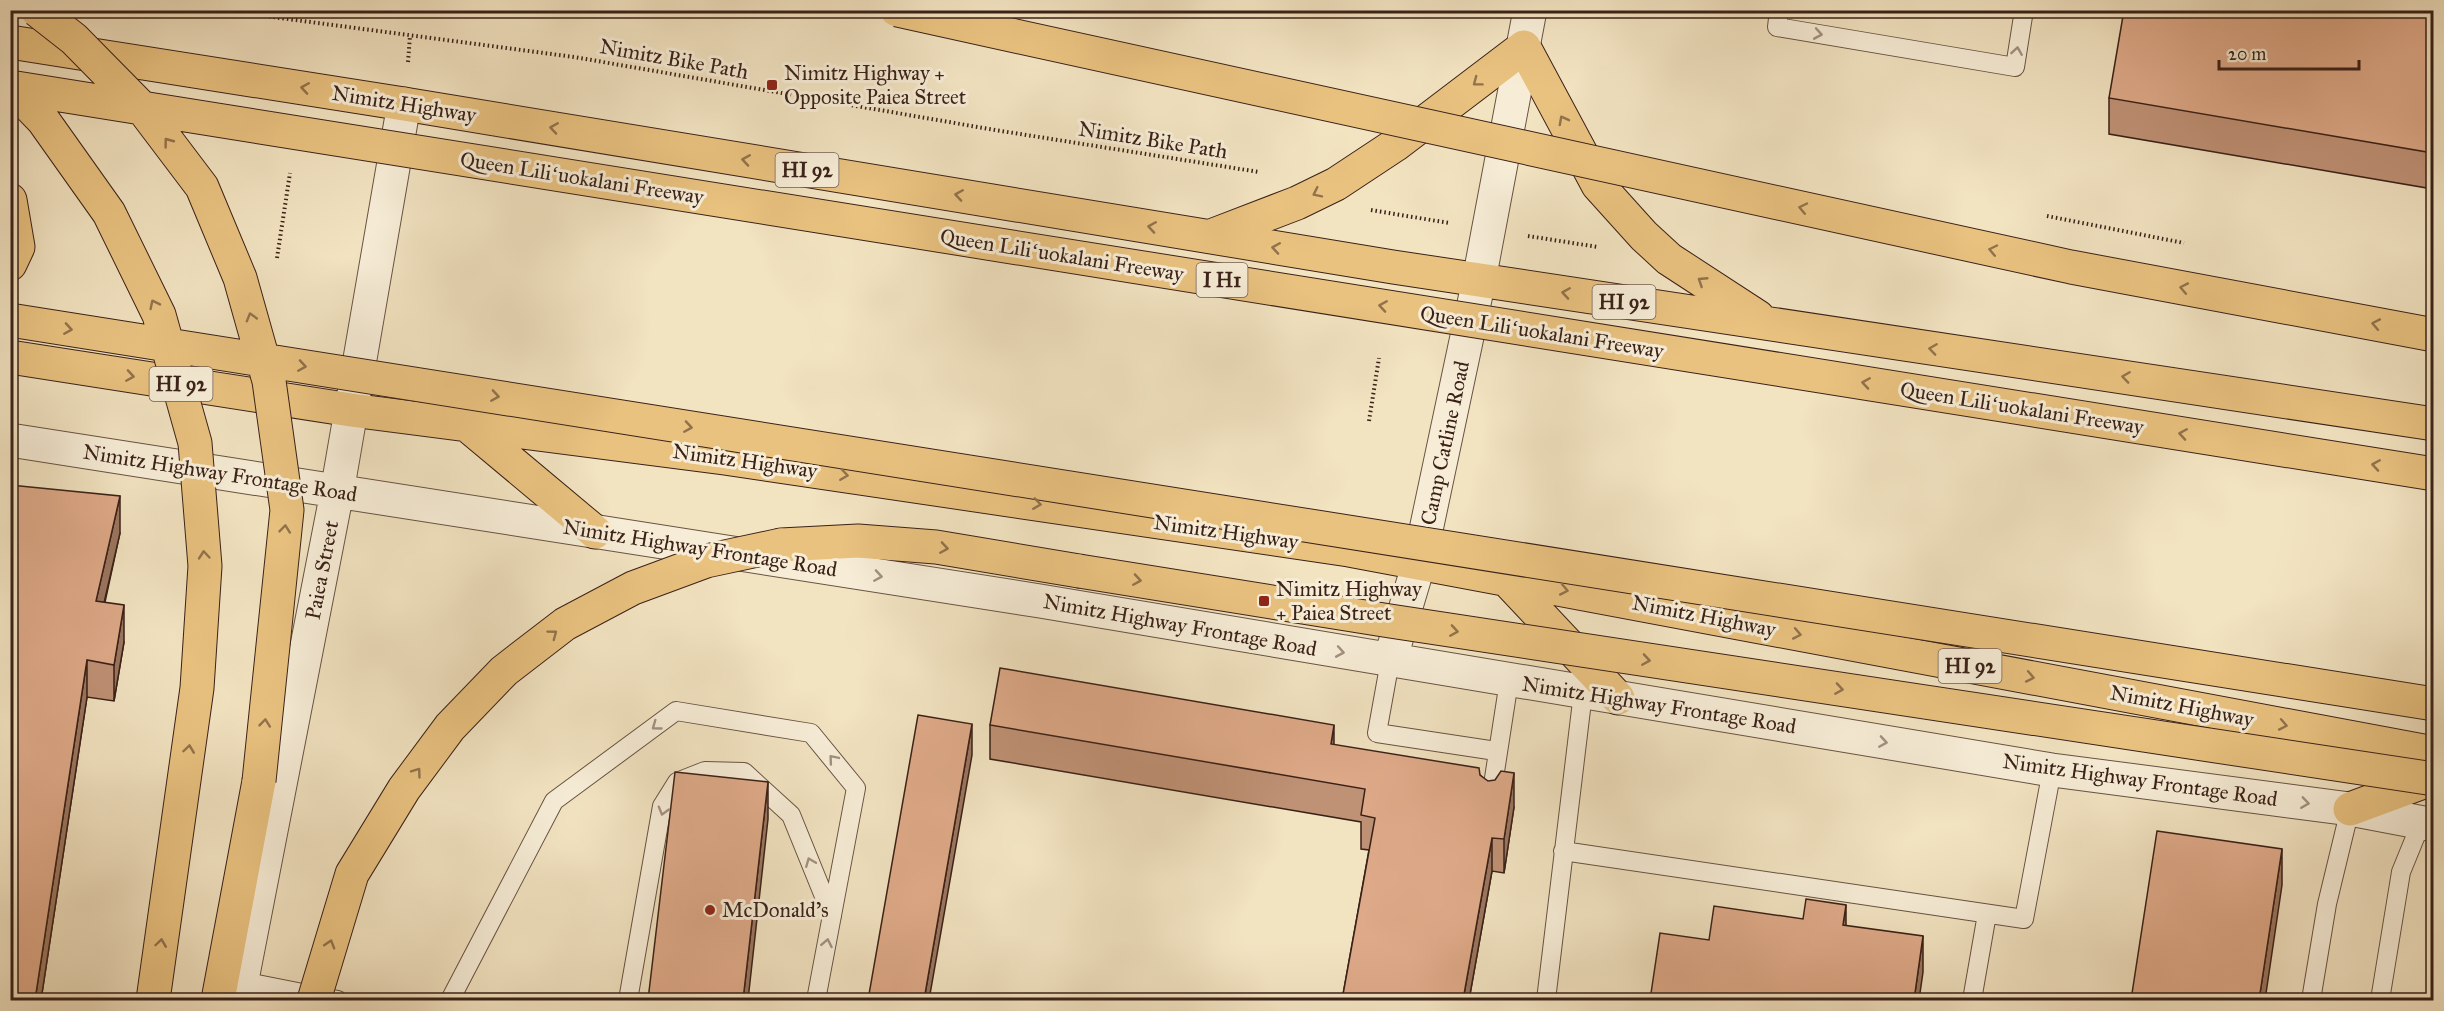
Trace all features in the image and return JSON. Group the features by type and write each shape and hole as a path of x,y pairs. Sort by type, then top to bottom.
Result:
{"main road":[{"path":"37,10 74,39 143,109 202,188 240,278 269,381 287,510 259,782 233,994"},
{"path":"897,10 2071,267 2433,335"},
{"name":"Nimitz Highway","path":"10,42 404,104 1479,280 2433,424"},
{"path":"1209,237 1297,203 1336,184 1395,145 1524,47 1598,185 1644,236 1669,259 1769,324"},
{"path":"10,86 43,120 110,213 159,315 195,443 205,566 197,688 153,1000"},
{"name":"Queen Liliʻuokalani Freeway","path":"10,86 2433,474"},
{"path":"10,200 18,248 10,264"},
{"path":"10,320 2433,704"},
{"name":"Nimitz Highway","path":"10,357 351,410 724,458 1349,550 2433,753"},
{"path":"466,424 595,532"},
{"path":"314,1000 352,874 404,789 450,727 504,671 565,624 633,588 706,561 781,545 858,541 936,547 1390,621 2433,778"},
{"path":"1506,579 1618,698"},
{"path":"2350,809 2433,778"}],"street":[{"name":"Camp Catline Road","path":"1390,661 1419,563 1479,280 1530,10"},
{"name":"Paiea Street","path":"233,994 337,492 404,104"},
{"name":"Nimitz Highway Frontage Road","path":"10,440 1040,601 2052,770 2350,809 2427,824"}],"lane":[{"path":"1779,10 1777,27 2015,68 2024,10"},
{"path":"1390,661 1377,733 1496,752"},
{"path":"1490,804 1496,752 1509,681"},
{"path":"1546,1000 1583,693"},
{"path":"450,1000 554,801 676,711 811,733 856,788 816,1000"},
{"path":"1563,851 2024,919 2052,770"},
{"path":"628,1000 662,806 677,782 696,774 705,771 744,772 791,815 832,916"},
{"path":"2311,1000 2327,904 2350,809"},
{"path":"2380,1000 2401,872 2427,824"},
{"path":"1972,1000 1987,914"},
{"path":"233,994 338,1000"}],"path":[{"name":"Nimitz Bike Path","path":"220,10 574,57 995,130 1257,172 1267,171"},
{"path":"275,268 292,161"},
{"path":"1368,210 1431,220"},
{"path":"1521,234 1603,248"},
{"path":"1369,421 1379,358"}],"building":[{"path":"2124,10 2433,10 2433,153 2109,98"},
{"path":"10,485 120,496 96,601 124,605 114,665 87,660 35,1000 10,999"},
{"path":"1000,668 1334,725 1331,744 1479,768 1480,775 1488,781 1495,780 1501,771 1514,773 1504,839 1492,838 1463,1000 1342,1000 1375,818 1361,815 1365,789 990,725"},
{"path":"918,715 972,724 924,1000 868,1000"},
{"name":"McDonald's","path":"675,772 768,782 743,1000 648,1000"},
{"path":"2157,831 2282,849 2259,1000 2131,1000"},
{"path":"1806,899 1846,905 1843,925 1923,936 1914,1000 1650,1000 1660,933 1709,940 1714,906 1803,919"},
{"path":"2015,994 2058,1000 2014,1000"}],"place":[{"name":"Nimitz Highway + Opposite Paiea Street","path":"772,85"},
{"name":"Nimitz Highway + Paiea Street","path":"1264,601"},
{"name":"McDonald's","path":"710,910"}]}
